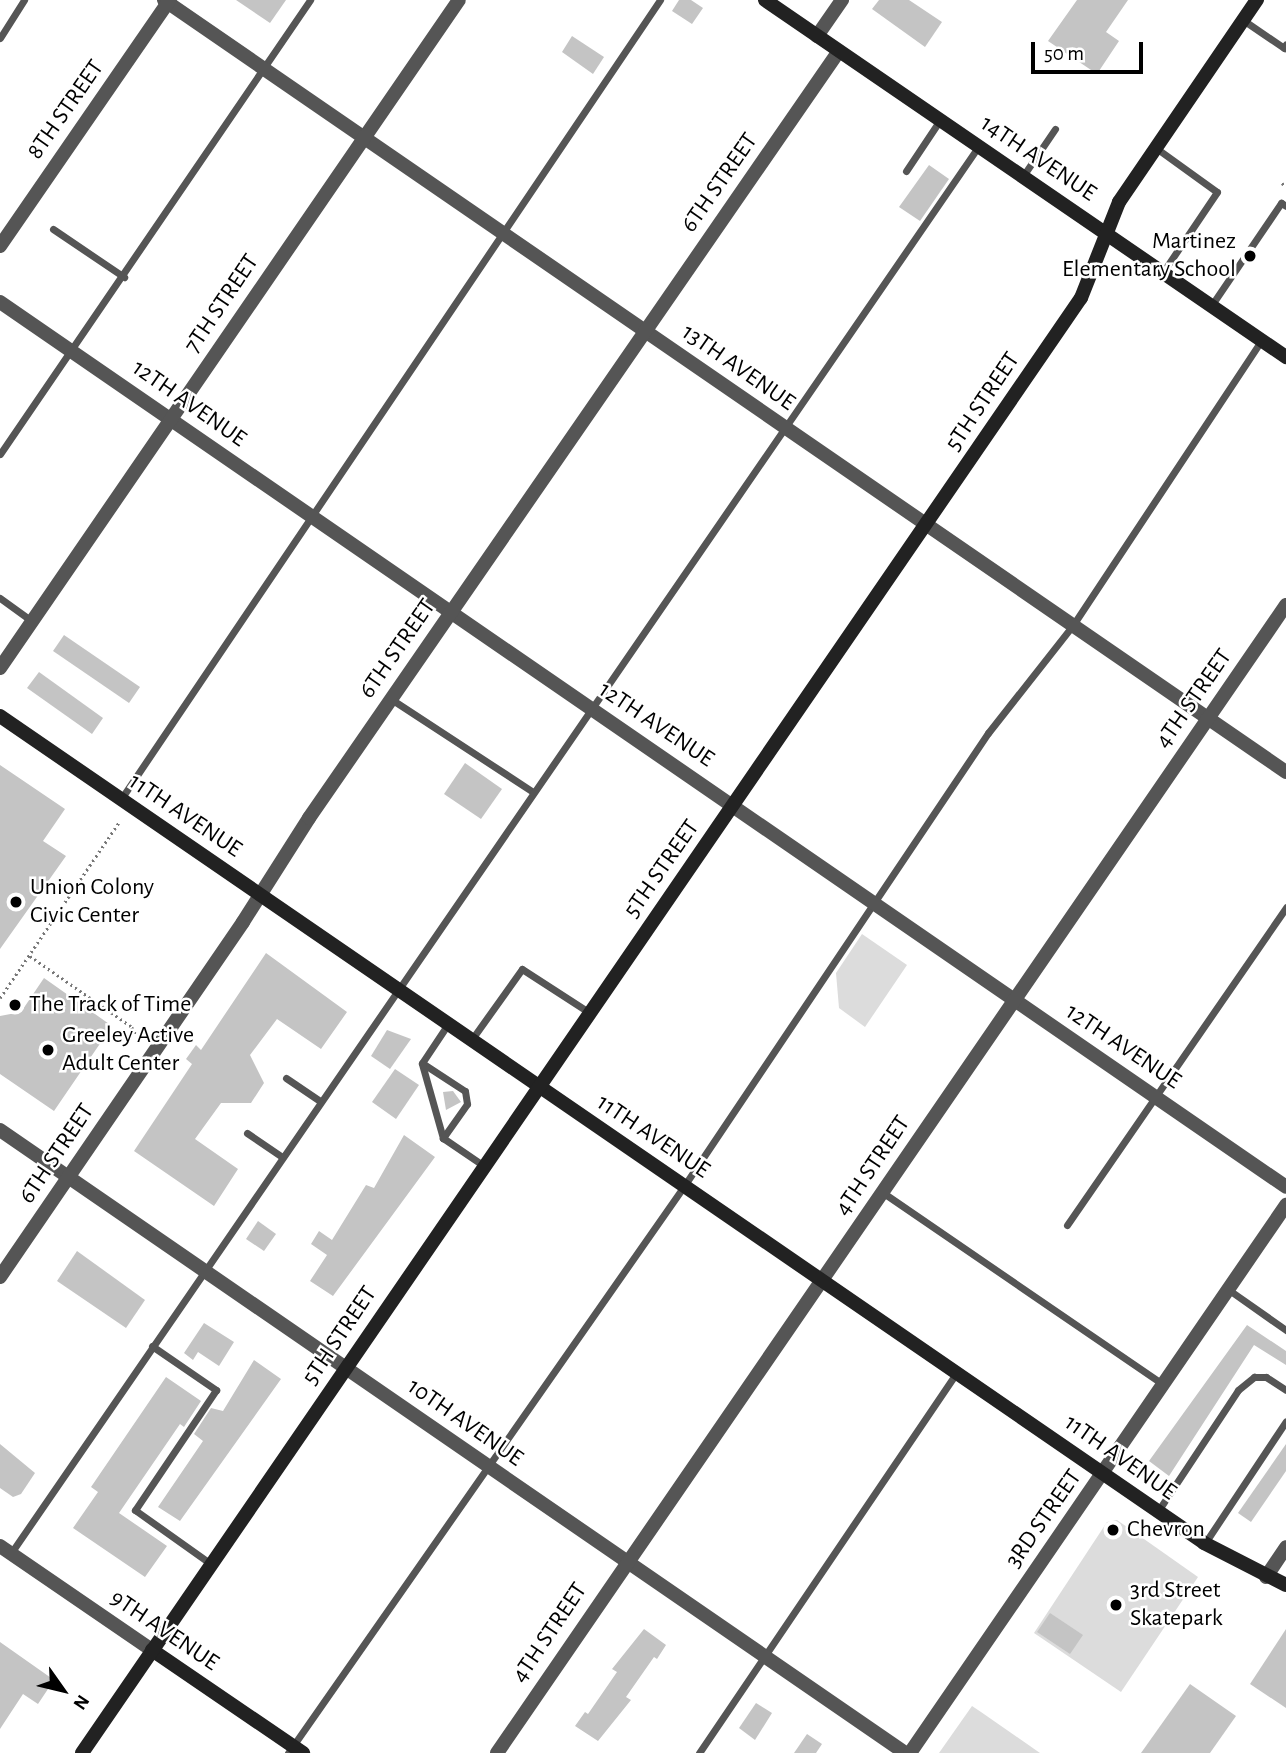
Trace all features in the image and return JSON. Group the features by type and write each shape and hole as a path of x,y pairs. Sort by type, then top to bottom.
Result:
{"main road":[{"name":"14TH AVENUE","path":"765,0 1286,357"},
{"name":"5TH STREET","path":"82,1753 1081,298 1095,272 1105,233 1119,202 1257,0"},
{"name":"11TH AVENUE","path":"0,716 1204,1543 1286,1585"},
{"name":"9TH AVENUE","path":"152,1650 295,1751"}],"street":[{"name":"7TH STREET","path":"0,668 459,0"},
{"path":"817,36 842,0"},
{"name":"13TH AVENUE","path":"167,1 1286,772"},
{"name":"8TH STREET","path":"0,246 167,1"},
{"name":"6TH STREET","path":"0,1277 391,699 839,51"},
{"name":"12TH AVENUE","path":"0,302 454,611 592,710 734,804 1286,1187"},
{"name":"4TH STREET","path":"497,1753 626,1561 1286,605"},
{"name":"10TH AVENUE","path":"0,1130 908,1753"},
{"name":"3RD STREET","path":"908,1753 1104,1473 1286,1205"},
{"path":"1266,1577 1286,1548"},
{"name":"9TH AVENUE","path":"6,1549 152,1650"}],"lane":[{"path":"0,37 24,0"},
{"path":"0,454 124,277 262,67 310,0"},
{"path":"121,799 309,514 660,0"},
{"path":"1243,20 1285,47"},
{"path":"906,171 940,120"},
{"path":"1023,176 1055,129"},
{"path":"6,1549 152,1346 979,146"},
{"path":"1156,148 1217,192 1163,272"},
{"path":"1211,306 1281,203 1286,206"},
{"path":"53,229 104,259 124,277"},
{"path":"295,1751 876,905 988,733 1073,625 1261,341"},
{"path":"0,598 33,621"},
{"path":"391,699 533,792"},
{"path":"1067,1225 1286,907"},
{"path":"471,1040 522,969 590,1013"},
{"path":"448,1024 422,1063 443,1138 485,1166"},
{"path":"422,1063 465,1091 467,1104 443,1138"},
{"path":"286,1078 320,1101"},
{"path":"247,1133 282,1157"},
{"path":"882,1192 1164,1385"},
{"path":"1229,1290 1286,1330"},
{"path":"152,1346 216,1390 135,1510 211,1564"},
{"path":"699,1753 956,1373"},
{"path":"1158,1511 1238,1390 1254,1377 1266,1377 1286,1390"},
{"path":"1204,1543 1286,1421"}],"path":[{"path":"1282,183 1286,186"},
{"path":"0,998 120,821"},
{"path":"29,955 132,1027 136,1035"}],"shaded area":[{"path":"862,934 907,965 865,1027 839,1008 836,973"},
{"name":"3rd Street Skatepark","path":"1117,1520 1198,1577 1121,1692 1034,1633 1107,1522"},
{"path":"972,1706 981,1712 1040,1753 939,1753"}],"building":[{"path":"236,0 286,0 270,23"},
{"path":"679,0 691,0 703,8 692,24 672,11"},
{"path":"879,0 909,0 942,22 925,47 872,9"},
{"path":"1077,0 1128,0 1106,32 1119,41 1097,74 1048,41"},
{"path":"572,36 604,57 593,74 562,52"},
{"path":"929,165 949,179 920,221 899,207"},
{"path":"64,635 140,687 129,703 53,651"},
{"path":"39,672 103,718 92,734 27,688"},
{"path":"465,763 502,789 481,819 444,794"},
{"name":"Union Colony Civic Center","path":"0,765 65,809 43,841 66,856 0,949"},
{"path":"266,953 347,1012 321,1049 277,1019 250,1055 264,1083 251,1103 221,1103 195,1139 238,1169 214,1206 134,1151 192,1064 186,1059 196,1045 201,1050"},
{"name":"Greeley Active Adult Center","path":"44,978 112,1026 54,1111 0,1074 0,1016 21,1012"},
{"path":"387,1030 411,1039 390,1069 371,1056"},
{"path":"395,1069 419,1085 396,1119 372,1102"},
{"path":"453,1091 461,1102 446,1110 443,1092"},
{"path":"404,1135 435,1157 333,1296 310,1281 327,1255 311,1244 319,1231 332,1240 366,1185 374,1188"},
{"path":"258,1221 276,1234 264,1251 246,1239"},
{"path":"77,1251 145,1300 126,1328 57,1281"},
{"path":"204,1323 234,1342 219,1366 198,1352 193,1360 184,1353"},
{"path":"1247,1325 1286,1351 1286,1365 1254,1345 1169,1476 1149,1461"},
{"path":"254,1360 281,1379 180,1521 158,1507 203,1441 194,1434 211,1408 223,1411"},
{"path":"166,1377 201,1401 184,1427 180,1424 119,1513 167,1546 145,1577 73,1528 98,1492 91,1487"},
{"path":"0,1444 35,1473 21,1494 13,1497 0,1488"},
{"path":"1286,1444 1286,1471 1251,1522 1238,1513"},
{"path":"1050,1613 1083,1635 1070,1654 1037,1632"},
{"path":"644,1629 666,1645 657,1659 654,1657 626,1697 631,1700 598,1741 575,1726 585,1712 588,1714 617,1672 612,1669"},
{"path":"1286,1629 1286,1708 1250,1684"},
{"path":"0,1642 54,1680 38,1704 23,1694 0,1729"},
{"path":"1190,1684 1236,1716 1210,1753 1141,1753"},
{"path":"756,1703 772,1713 755,1740 739,1728"},
{"path":"807,1734 822,1744 816,1753 794,1753"}],"place":[{"name":"Martinez Elementary School","path":"1250,256"},
{"name":"Union Colony Civic Center","path":"16,902"},
{"name":"The Track of Time","path":"15,1005"},
{"name":"Greeley Active Adult Center","path":"48,1050"},
{"name":"Chevron","path":"1113,1530"},
{"name":"3rd Street Skatepark","path":"1116,1605"}]}
